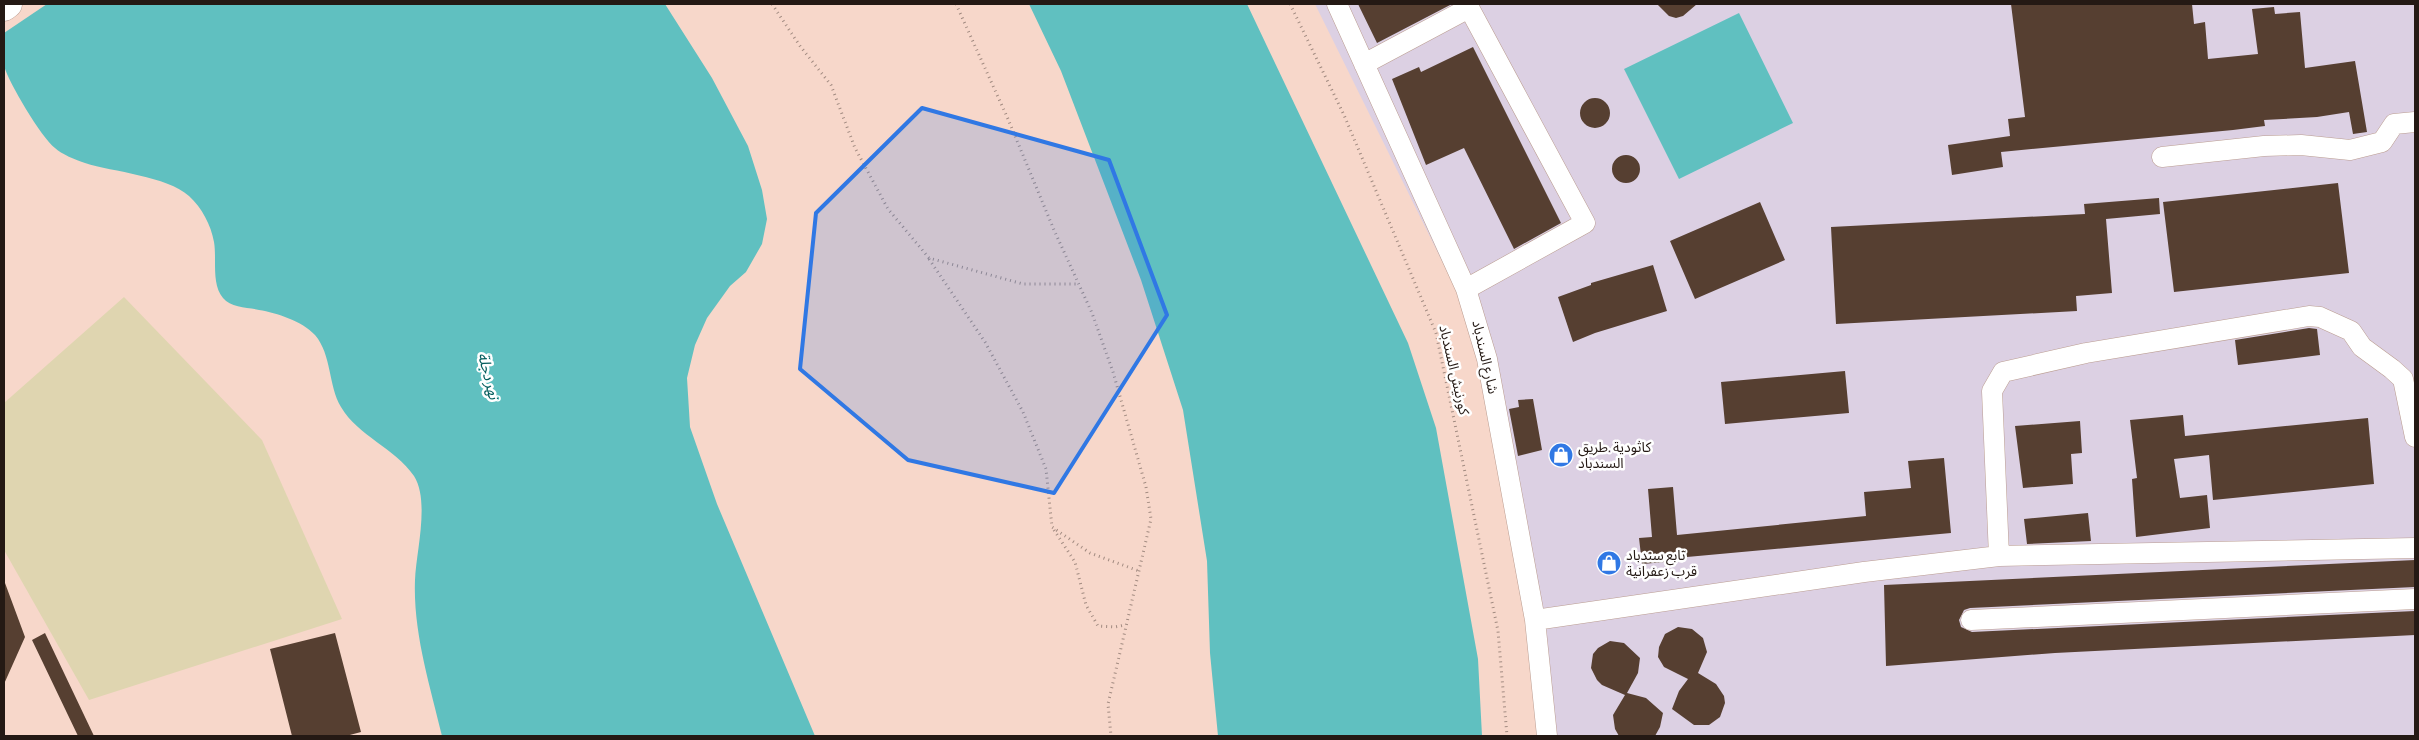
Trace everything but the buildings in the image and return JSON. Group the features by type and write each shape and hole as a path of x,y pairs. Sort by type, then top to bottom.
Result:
{"highway":[{"path":"4,7 8,4"}],"street":[{"name":"شارع السندباد","path":"1337,4 1466,289 1487,359 1535,620 1547,736"},
{"path":"1364,64 1468,6 1585,223 1466,289"},
{"path":"2162,157 2264,146 2301,145 2350,150 2382,142 2394,124 2415,122"},
{"path":"1999,556 1992,391 2003,372 2086,353 2308,316 2320,317 2351,331 2362,347 2392,368 2409,374 2415,437"},
{"path":"1535,620 1864,572 1999,556 2415,548"},
{"path":"1971,620 2415,599"}],"path":[{"path":"772,4 800,46 831,85 855,148 888,209 929,258 985,342 1023,412 1046,469 1052,527 1075,562 1086,605 1098,626 1115,628 1125,624"},
{"path":"956,4 1092,313 1113,372 1146,487 1150,519 1108,704 1111,736"},
{"name":"كورنيش السندباد","path":"1290,4 1344,115 1436,333 1498,631 1507,736"},
{"path":"929,258 1023,284 1078,284"},
{"path":"1052,527 1090,553 1139,571"}],"highlighted area":[{"path":"922,108 1109,160 1167,315 1054,493 908,460 800,369 816,213"}],"shaded area":[{"path":"1315,4 2415,4 2415,736 1543,736 1536,639 1482,342"}],"sand":[{"path":"124,297 262,440 342,619 89,700 4,550 4,403"}],"water":[{"name":"نهر دجلة","path":"4,4 665,4 712,78 748,146 762,190 767,219 762,244 746,272 730,286 707,318 695,345 687,378 690,427 717,504 815,736 442,736 423,659 417,620 415,580 422,513 419,486 414,476 397,457 348,417 337,398 324,352 315,335 310,330 289,318 266,311 230,304 223,298 217,286 215,249 211,229 202,211 189,196 179,189 154,179 77,160 61,152 49,142 26,109 4,66 2,44"},
{"path":"1029,4 1247,4 1408,343 1436,428 1478,659 1482,736 1218,736 1210,653 1207,561 1183,410 1141,280 1061,71"},
{"path":"1739,13 1793,123 1679,179 1624,69"}],"pier":[{"path":"4,4 47,4 4,33"}],"place":[{"name":"كاثودية .طريق السندباد","path":"1561,455"},
{"name":"تابع سندباد قرب زعفرانية","path":"1609,563"}]}
